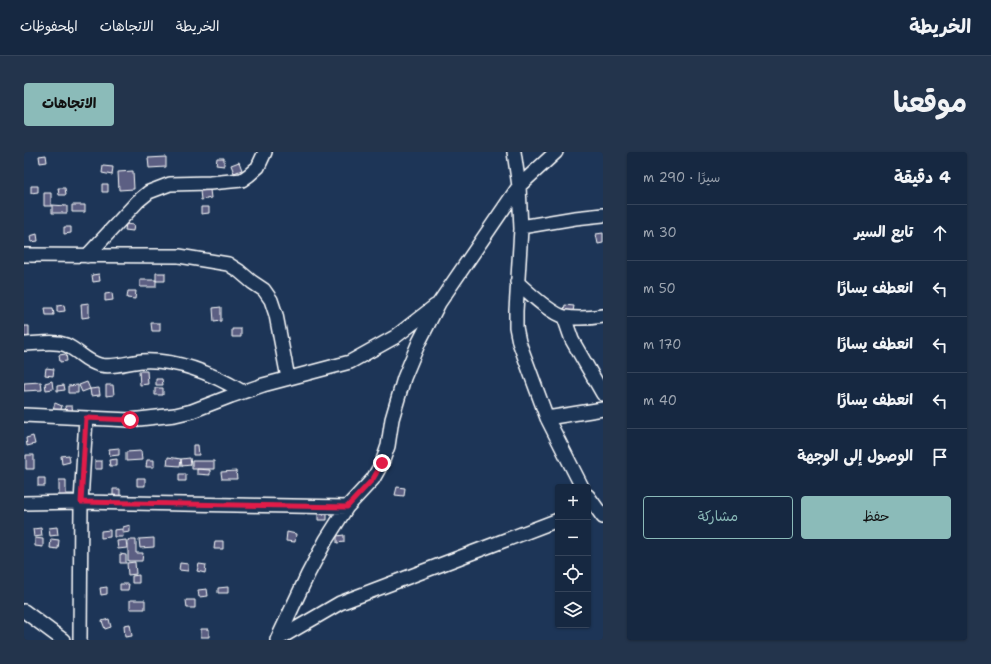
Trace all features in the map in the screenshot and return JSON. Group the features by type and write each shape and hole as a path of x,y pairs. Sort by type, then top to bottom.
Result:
{"street":[{"path":"87,256 138,201 149,192 170,184 210,183 242,180 258,167 265,152"},
{"path":"514,152 519,186 521,227 517,282 516,327 519,342 547,418 580,484"},
{"path":"277,639 326,540 347,507 373,479 382,463 388,446 392,419 404,378 419,342 439,303 519,186 556,152"},
{"path":"521,227 603,215"},
{"path":"24,255 179,256 228,264 264,290 271,300 276,315 288,378"},
{"path":"517,282 538,300 564,317 589,318 603,316"},
{"path":"24,416 130,420 192,411 243,392 288,378 350,362 395,337 439,303"},
{"path":"564,317 572,340 603,394"},
{"path":"24,344 52,343 67,346 90,363 102,366 140,361 173,362 226,382 243,392"},
{"path":"547,418 603,409"},
{"path":"80,640 81,502 86,418"},
{"path":"24,503 81,502 347,507"},
{"path":"593,504 603,517"},
{"path":"277,639 340,604 555,521"},
{"path":"24,611 63,640"}],"building":[{"path":"46,155 47,162 40,163 39,156"},
{"path":"166,157 166,167 149,168 148,158"},
{"path":"217,158 224,158 224,166 216,165"},
{"path":"239,162 242,170 234,173 231,165"},
{"path":"103,166 113,167 112,175 102,173"},
{"path":"133,171 134,189 119,190 118,172"},
{"path":"102,184 108,184 108,192 102,192"},
{"path":"31,186 38,186 38,192 31,193"},
{"path":"58,188 65,188 66,195 59,195"},
{"path":"210,190 211,198 201,200 200,191"},
{"path":"44,193 51,193 51,206 44,206"},
{"path":"52,205 67,206 67,213 52,213"},
{"path":"72,205 85,205 85,212 72,212"},
{"path":"201,207 209,207 209,213 201,214"},
{"path":"126,224 134,225 133,231 125,230"},
{"path":"64,227 71,227 71,233 64,234"},
{"path":"603,233 603,243 598,244 596,234"},
{"path":"37,234 38,241 31,242 30,236"},
{"path":"156,273 165,273 165,281 156,281"},
{"path":"99,274 100,281 93,282 92,275"},
{"path":"140,280 156,280 156,287 140,287"},
{"path":"128,291 136,291 135,299 127,298"},
{"path":"112,293 113,300 105,301 105,294"},
{"path":"89,303 89,317 82,318 81,304"},
{"path":"64,305 65,311 57,312 57,306"},
{"path":"565,305 574,306 572,316 563,314"},
{"path":"221,307 221,321 214,322 213,308"},
{"path":"45,308 53,308 54,315 46,315"},
{"path":"151,323 160,323 160,331 152,331"},
{"path":"24,326 29,326 29,341 24,341"},
{"path":"232,329 241,329 241,337 232,337"},
{"path":"66,354 67,361 60,362 59,355"},
{"path":"46,368 54,369 53,376 45,375"},
{"path":"139,371 147,371 148,384 140,385"},
{"path":"156,379 162,379 163,385 156,385"},
{"path":"52,381 53,389 46,390 45,383"},
{"path":"41,382 42,390 24,391 24,383"},
{"path":"87,382 90,389 82,392 79,385"},
{"path":"64,385 65,390 57,391 57,386"},
{"path":"78,385 78,393 68,393 68,386"},
{"path":"106,385 113,385 114,395 106,396"},
{"path":"99,388 100,395 91,396 90,389"},
{"path":"155,388 163,388 163,395 155,395"},
{"path":"55,403 62,406 59,415 52,412"},
{"path":"65,406 72,406 73,414 66,414"},
{"path":"33,436 35,444 27,446 26,438"},
{"path":"193,445 198,445 199,455 193,455"},
{"path":"119,448 119,455 110,456 109,449"},
{"path":"141,451 142,460 126,461 126,452"},
{"path":"26,455 34,455 34,469 26,469"},
{"path":"69,455 70,462 62,464 61,456"},
{"path":"168,457 181,459 180,466 167,465"},
{"path":"190,458 191,465 182,466 181,459"},
{"path":"117,459 117,466 110,466 109,460"},
{"path":"147,460 154,460 154,467 146,467"},
{"path":"95,461 102,461 102,469 95,469"},
{"path":"192,461 214,461 214,469 192,469"},
{"path":"197,469 210,470 210,475 197,474"},
{"path":"236,471 237,479 222,479 221,472"},
{"path":"179,474 186,474 186,481 179,481"},
{"path":"38,478 45,478 45,486 38,486"},
{"path":"137,478 145,478 145,486 137,486"},
{"path":"59,480 66,480 66,494 73,494 74,501 59,502"},
{"path":"397,487 405,488 404,496 395,495"},
{"path":"113,489 120,489 120,497 113,497"},
{"path":"318,513 327,513 327,520 318,520"},
{"path":"130,525 130,532 123,533 123,527"},
{"path":"57,527 58,535 50,536 49,528"},
{"path":"41,528 42,536 34,537 33,529"},
{"path":"122,529 123,537 114,537 114,530"},
{"path":"110,530 110,537 101,538 101,531"},
{"path":"287,532 296,534 295,542 286,541"},
{"path":"344,535 344,542 337,543 337,536"},
{"path":"35,538 43,539 43,547 35,546"},
{"path":"154,538 154,547 140,548 139,539"},
{"path":"51,539 59,540 58,549 50,548"},
{"path":"126,540 127,548 118,549 117,541"},
{"path":"128,540 136,540 136,553 143,553 142,561 128,561"},
{"path":"215,541 223,541 223,549 214,549"},
{"path":"120,554 126,555 126,563 120,563"},
{"path":"135,562 136,574 128,575 127,563"},
{"path":"180,563 188,564 188,571 179,570"},
{"path":"199,564 206,565 205,573 197,571"},
{"path":"139,575 139,583 132,583 132,576"},
{"path":"120,584 129,584 128,590 120,590"},
{"path":"107,587 107,594 101,595 100,588"},
{"path":"228,587 228,593 218,593 218,588"},
{"path":"207,589 208,596 199,597 198,590"},
{"path":"130,600 145,600 145,609 130,609"},
{"path":"186,600 195,600 195,608 187,608"},
{"path":"109,619 111,627 105,629 102,621"},
{"path":"130,624 132,636 125,637 124,625"},
{"path":"201,629 209,629 209,637 201,637"}],"route":[{"path":"130,420 86,418 81,502 347,507 373,479 382,463"}]}
